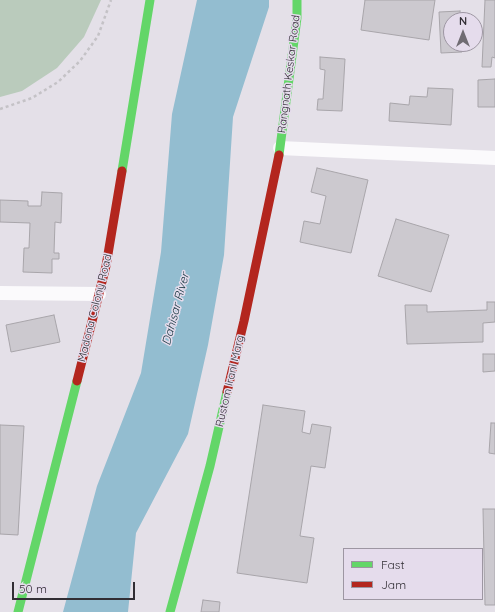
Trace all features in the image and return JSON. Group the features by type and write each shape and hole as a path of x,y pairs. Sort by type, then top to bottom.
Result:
{"street":[{"name":"Madona Colony Road","path":"18,612 106,266 150,0"},
{"name":"Rangnath Keskar Road","path":"280,148 298,0"},
{"path":"280,148 495,158"},
{"name":"Rustom Irani Marg","path":"170,612 210,466 244,321 280,148"},
{"path":"0,293 99,294"}],"path":[{"path":"0,109 32,98 58,82 80,61 98,36 111,0"}],"green space":[{"path":"0,0 101,0 84,37 57,68 22,91 0,97"}],"water":[{"name":"Dahisar River","path":"197,0 269,0 269,7 233,117 224,255 208,345 188,434 136,533 128,612 63,612 97,486 141,373 161,252 172,114"}],"building":[{"path":"365,0 435,0 429,40 361,30"},
{"path":"485,0 495,0 495,58 492,57 491,67 482,67"},
{"path":"460,11 443,12 443,52 462,52 441,53 439,12"},
{"path":"320,57 345,59 342,111 317,110 318,99 323,99 325,70 320,69"},
{"path":"495,79 495,107 478,107 478,80"},
{"path":"428,88 453,89 451,125 389,121 390,103 409,105 410,96 427,97"},
{"path":"317,168 368,180 351,253 300,242 304,221 320,224 326,196 311,192"},
{"path":"42,192 62,193 61,223 55,222 54,253 59,253 59,259 52,259 52,273 23,272 24,248 29,248 30,223 0,222 0,200 28,201 28,206 41,206"},
{"path":"396,219 449,235 431,292 378,276"},
{"path":"487,302 495,302 495,322 483,323 483,342 407,344 405,305 427,305 427,312 487,310"},
{"path":"54,315 60,342 11,352 6,325"},
{"path":"483,354 495,354 495,371 483,372"},
{"path":"263,405 305,411 302,432 310,434 312,424 331,427 325,468 311,466 300,536 314,538 307,583 237,573"},
{"path":"491,423 495,423 495,454 489,453"},
{"path":"0,425 24,426 18,535 0,534"},
{"path":"483,509 495,509 495,605 485,605"},
{"path":"203,600 220,602 219,612 201,612"}],"traffic: fast":[{"path":"122,171 150,0"},
{"path":"279,155 297,18 297,0"},
{"path":"18,612 77,381"},
{"path":"170,612 210,466 227,392"}],"traffic: jam":[{"path":"227,392 244,321 279,155"},
{"path":"77,381 106,266 122,171"}]}
